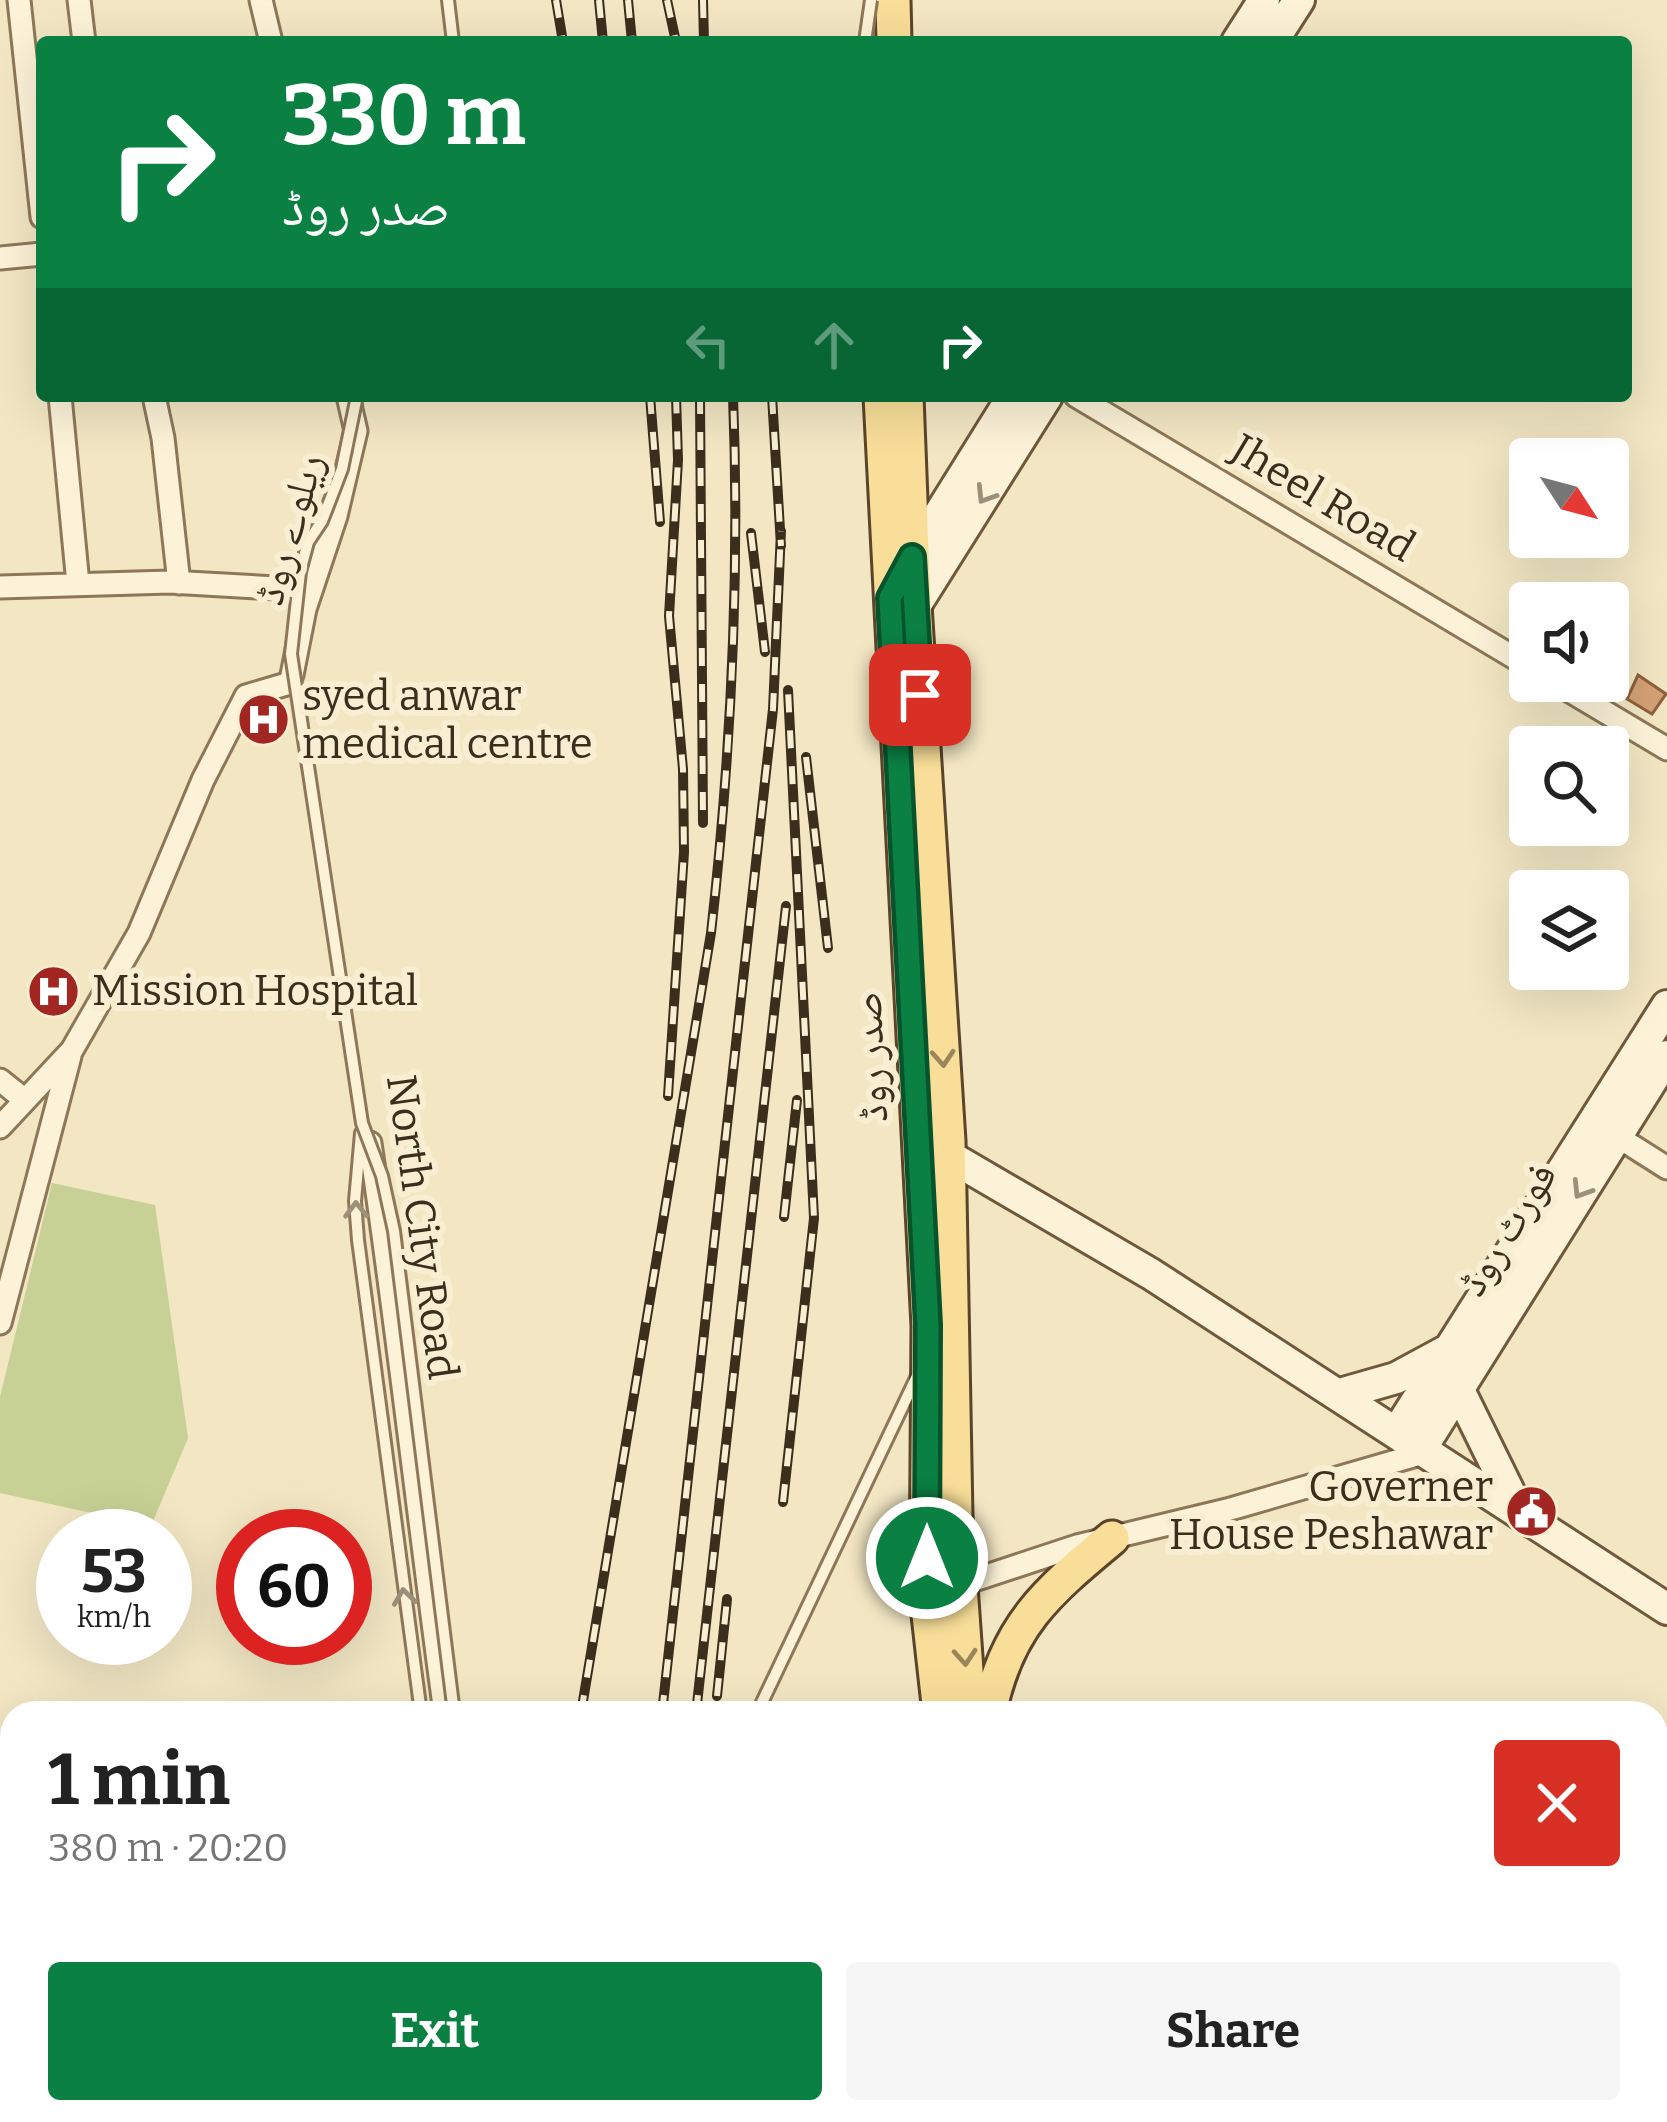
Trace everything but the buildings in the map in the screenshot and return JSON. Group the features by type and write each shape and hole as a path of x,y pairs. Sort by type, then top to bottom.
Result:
{"main road":[{"path":"866,36 868,0"},
{"path":"893,0 894,36"},
{"name":"صدر روڈ","path":"882,402 949,1156 951,1385 968,1701"},
{"name":"صدر روڈ","path":"906,402 912,557 893,647 929,1350 927,1597 939,1701"},
{"path":"993,1701 1014,1634 1054,1586 1112,1538"}],"street":[{"path":"19,0 36,160"},
{"path":"80,0 83,36"},
{"path":"260,0 269,36"},
{"path":"1241,36 1264,0"},
{"path":"1277,36 1299,0"},
{"path":"0,257 36,254"},
{"path":"61,402 78,584"},
{"path":"155,402 179,583"},
{"name":"ریلوے روڈ","path":"290,683 356,431 354,402"},
{"path":"912,557 1009,402"},
{"path":"902,602 1043,402"},
{"name":"Jheel Road","path":"1086,402 1509,654"},
{"path":"0,587 179,583 311,590"},
{"path":"0,1127 72,1050 139,933 202,780 246,696 290,683"},
{"name":"North City Road","path":"290,683 335,918 392,1286 410,1456 448,1701"},
{"path":"1588,702 1667,749"},
{"name":"فورٹ روڈ","path":"1415,1444 1451,1348 1667,1006"},
{"path":"0,1323 72,1050"},
{"name":"فورٹ روڈ","path":"1415,1444 1457,1388 1667,1056"},
{"path":"0,1080 25,1100"},
{"path":"1615,1135 1667,1168"},
{"path":"949,1156 1151,1274 1667,1609"},
{"path":"1340,1394 1396,1378 1451,1348"},
{"path":"1457,1388 1522,1518"},
{"path":"959,1585 1112,1538 1227,1510 1415,1444"}],"lane":[{"path":"448,0 452,36"},
{"path":"353,402 342,469 299,572 291,654 362,1123 382,1176 394,1231 449,1701"},
{"path":"362,1123 355,1201 358,1240 419,1701"},
{"path":"763,1701 929,1350"}],"green space":[{"path":"52,1183 155,1205 188,1438 158,1509 73,1509 0,1493 0,1397"}],"railway":[{"path":"556,0 562,36"},
{"path":"599,0 602,36"},
{"path":"628,0 631,36"},
{"path":"667,0 675,36"},
{"path":"703,0 704,36"},
{"path":"650,402 660,522"},
{"path":"668,1096 684,852 683,769 669,616 678,460 676,402"},
{"path":"700,402 703,823"},
{"path":"583,1701 711,933 732,665 733,402"},
{"path":"772,402 781,546"},
{"path":"663,1701 773,709 781,531"},
{"path":"751,533 765,652"},
{"path":"783,1502 814,1218 788,690"},
{"path":"806,757 828,948"},
{"path":"697,1701 786,906"},
{"path":"784,1217 797,1100"},
{"path":"717,1696 727,1599"}],"place":[{"name":"syed anwar medical centre","path":"263,720"},
{"name":"Mission Hospital","path":"53,991"},
{"name":"Governer House Peshawar","path":"1532,1511"}],"route":[{"path":"920,695 912,557 890,598 928,1325 927,1558"}]}
